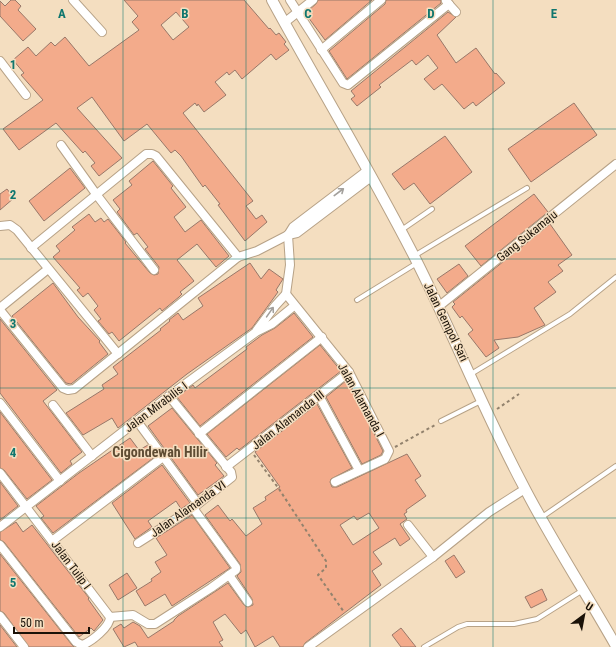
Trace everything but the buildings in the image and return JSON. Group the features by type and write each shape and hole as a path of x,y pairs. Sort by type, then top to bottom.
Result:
{"street":[{"path":"73,0 102,32"},
{"name":"Jalan Gempol Sari","path":"272,0 291,17 415,259 471,374 487,416 525,489 616,646"},
{"path":"290,0 291,17 322,50 343,82 351,84 447,2 456,12"},
{"path":"291,17 313,0"},
{"path":"322,50 381,0"},
{"path":"0,61 26,94"},
{"path":"61,145 154,270"},
{"path":"31,248 142,156 152,154 156,156 238,257"},
{"name":"Gang Sukamaju","path":"438,308 616,164"},
{"path":"48,268 0,309 63,388 68,390 74,389 238,257 257,251 288,235 293,227 370,173"},
{"path":"0,226 10,225 17,230 118,354"},
{"path":"286,294 290,258 288,235"},
{"name":"Jalan Alamanda I","path":"286,294 294,306 322,337 349,372 389,451"},
{"name":"Jalan Mirabilis I","path":"256,332 274,306 286,294"},
{"name":"Jalan Mirabilis I","path":"0,527 169,396 256,332 272,324 294,306"},
{"path":"199,434 322,337"},
{"name":"Jalan Alamanda III","path":"226,467 349,372"},
{"name":"Jalan Alamanda VI","path":"138,543 195,506 232,477 232,472 226,467 169,396"},
{"path":"319,396 359,470"},
{"path":"0,403 60,481"},
{"path":"53,405 92,456"},
{"path":"0,545 76,642 82,645 87,643 107,625 110,617 133,615 148,624 155,624 235,571 236,567 163,457 137,421"},
{"path":"335,482 385,459 389,451"},
{"path":"52,541 163,457"},
{"name":"Jalan Tulip I","path":"0,473 110,617"},
{"path":"308,647 433,558 490,512 525,489"},
{"path":"408,526 433,558"},
{"path":"229,575 248,602"},
{"path":"0,616 24,647"}],"lane":[{"path":"357,300 415,259 527,188"},
{"path":"400,231 432,209"},
{"path":"471,374 570,314 616,277"},
{"path":"441,422 481,401"},
{"path":"542,518 616,466"},
{"path":"424,647 458,627 467,624 514,624 537,619 584,589"}],"path":[{"path":"487,416 519,394"},
{"path":"389,451 441,422"},
{"path":"249,449 279,489 326,561 326,568 318,575 349,618"}],"district":[{"name":"Cigondewah Hilir","path":"160,452"}]}
